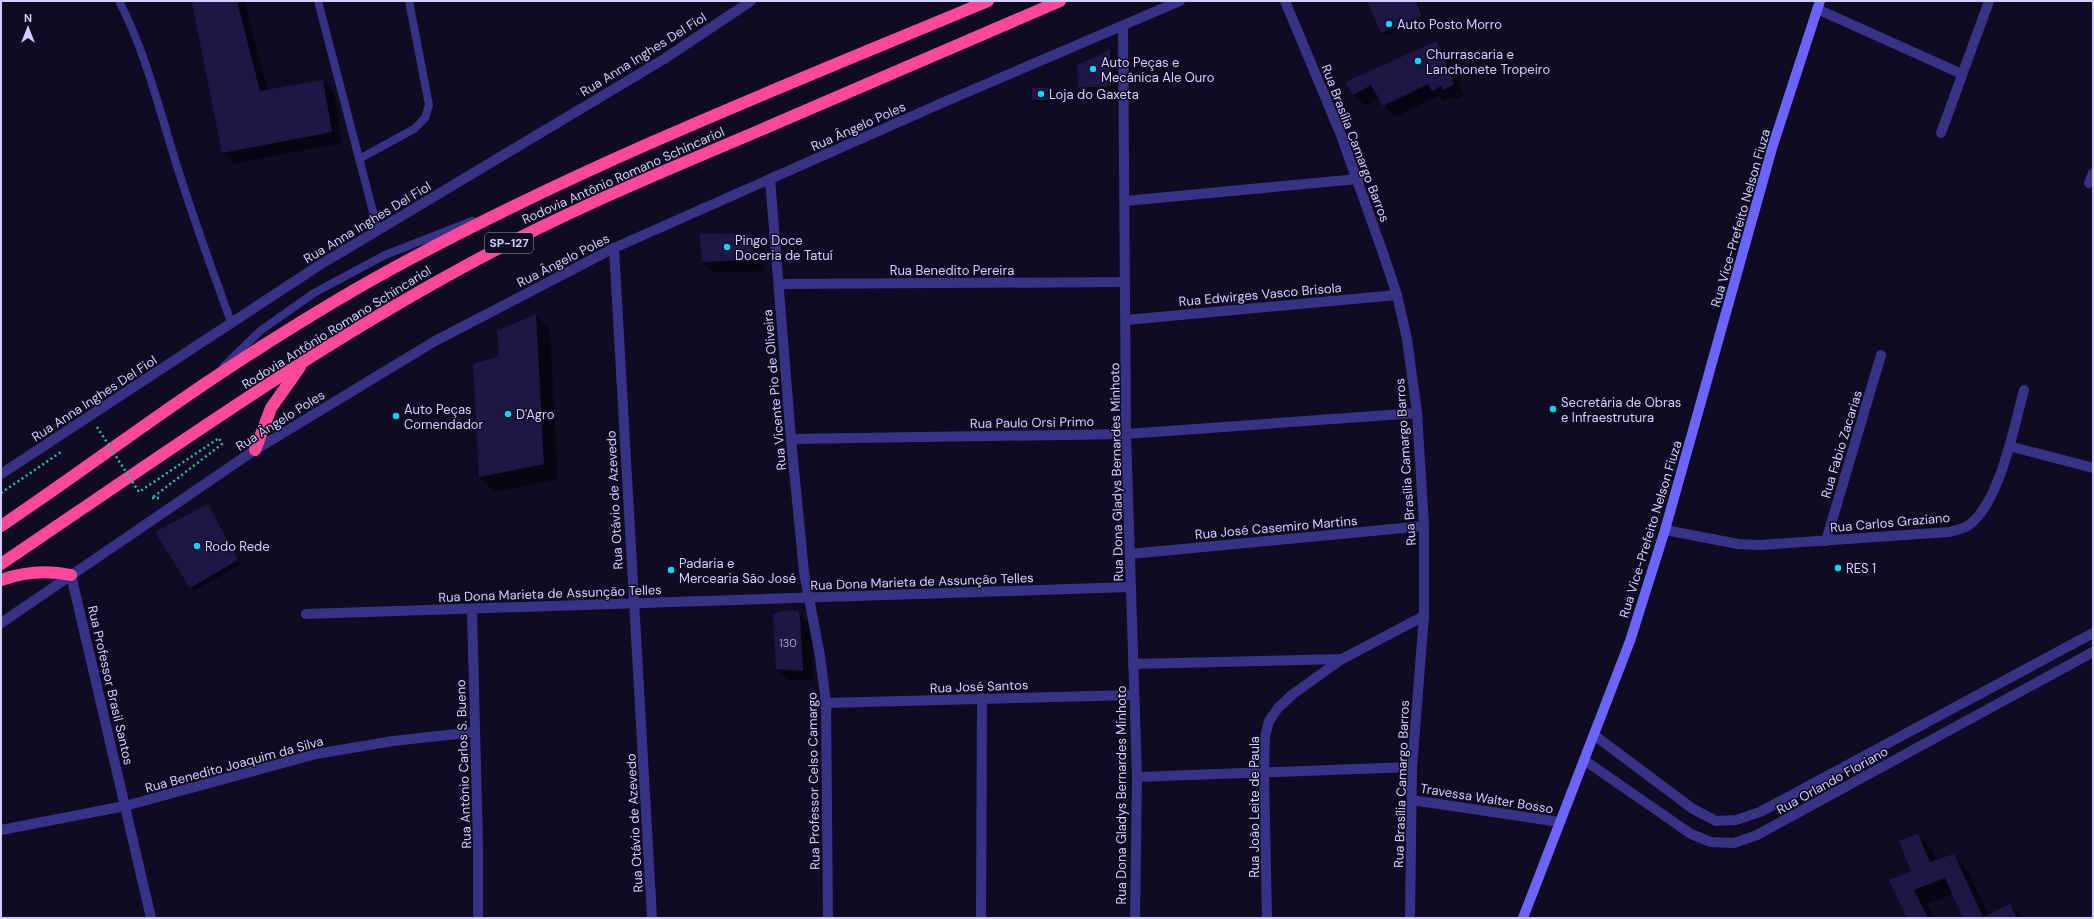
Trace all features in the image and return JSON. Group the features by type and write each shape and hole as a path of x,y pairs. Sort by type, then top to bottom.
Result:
{"highway":[{"name":"Rodovia Antônio Romano Schincariol","path":"1,526 208,382 284,333 410,259 514,205 651,142 988,1"},
{"name":"Rodovia Antônio Romano Schincariol","path":"1,564 306,359 425,288 531,232 667,170 1060,1"},
{"path":"255,450 271,408 306,359"},
{"path":"1,580 30,572 71,575"}],"main road":[{"name":"Rua Vice-Prefeito Nelson Fiuza","path":"1523,918 1630,641 1665,530 1773,144 1819,5"}],"street":[{"name":"Rua Anna Inghes Del Fiol","path":"1,474 318,266 664,59 751,1"},
{"name":"Rua Ângelo Poles","path":"1,623 255,450 435,341 614,248 1180,1"},
{"name":"Rua Brasília Camargo Barros","path":"1285,1 1358,179 1397,295 1407,340 1417,413 1424,526 1424,616 1412,767 1410,918"},
{"path":"1941,133 1989,1"},
{"path":"1819,5 1962,74"},
{"name":"Rua Dona Gladys Bernardes Minhoto","path":"1123,25 1126,434 1133,695 1137,777 1135,918"},
{"path":"2089,183 2093,173"},
{"name":"Rua Vicente Pio de Oliveira","path":"770,179 791,439 808,597"},
{"path":"1125,201 1358,179"},
{"name":"Rua Otávio de Azevedo","path":"614,248 652,918"},
{"name":"Rua Benedito Pereira","path":"779,284 1125,282"},
{"name":"Rua Edwirges Vasco Brisola","path":"1126,320 1397,295"},
{"name":"Rua Fabio Zacarias","path":"1826,541 1881,355"},
{"name":"Rua Carlos Graziano","path":"1665,530 1738,544 1760,545 1949,532 1968,526 1983,511 1994,490 2009,446 2024,390"},
{"name":"Rua Paulo Orsi Primo","path":"791,439 1126,434 1417,413"},
{"path":"2009,446 2093,468"},
{"name":"Rua José Casemiro Martins","path":"1130,554 1424,526"},
{"name":"Rua Professor Brasil Santos","path":"71,575 151,918"},
{"name":"Rua Dona Marieta de Assunção Telles","path":"306,614 1131,586"},
{"name":"Rua Professor Celso Camargo","path":"808,597 820,656 826,703 828,918"},
{"name":"Rua Antônio Carlos S. Bueno","path":"472,609 478,846 478,918"},
{"name":"Rua João Leite de Paula","path":"1267,918 1264,772 1265,736 1269,721 1278,708 1342,659 1424,616"},
{"name":"Rua Orlando Floriano","path":"1594,736 1693,809 1716,821 1736,820 1760,812 2093,633"},
{"name":"Rua Orlando Floriano","path":"1584,760 1691,834 1711,842 1734,843 1757,836 2093,652"},
{"name":"Rua João Leite de Paula","path":"1133,664 1342,659"},
{"name":"Rua José Santos","path":"826,703 1133,695"},
{"path":"981,918 982,698"},
{"name":"Rua Benedito Joaquim da Silva","path":"1,830 125,806 316,754 393,741 475,732"},
{"path":"1137,777 1412,767"},
{"name":"Travessa Walter Bosso","path":"1412,800 1559,822"}],"lane":[{"path":"119,1 132,25 150,74 191,209 232,322"},
{"path":"318,1 378,231"},
{"path":"359,159 414,129 425,118 429,105 409,1"},
{"path":"208,382 260,331 314,294 385,255 514,205"}],"path":[{"path":"91,431 97,427 139,492 219,438 222,444 152,498"},
{"path":"1,493 65,449"}],"building":[{"path":"199,1 237,1 260,91 323,80 332,132 222,153 192,3"},
{"name":"Auto Posto Morro","path":"1367,1 1416,1 1422,16 1381,33"},
{"name":"Churrascaria e Lanchonete Tropeiro","path":"1437,41 1454,84 1443,90 1441,86 1432,91 1428,84 1383,106 1371,85 1353,95 1345,82"},
{"name":"Auto Peças e Mecânica Ale Ouro","path":"1110,50 1111,86 1078,88 1077,65"},
{"name":"Loja do Gaxeta","path":"1032,88 1049,88 1049,100 1032,100"},
{"name":"Pingo Doce Doceria de Tatuí","path":"752,233 754,260 702,262 700,234"},
{"name":"D'Agro","path":"536,314 544,464 479,477 473,364 499,356 497,331"},
{"name":"Rodo Rede","path":"208,504 238,560 190,588 155,532"},
{"path":"786,610 798,611 800,617 803,671 776,669 773,614"},
{"path":"1918,834 1930,862 1954,854 1983,917 2010,904 2017,918 1963,918 1945,878 1914,890 1928,918 1907,918 1889,880 1911,871 1899,841"}],"place":[{"name":"Auto Posto Morro","path":"1389,24"},
{"name":"Churrascaria e Lanchonete Tropeiro","path":"1418,61"},
{"name":"Auto Peças e Mecânica Ale Ouro","path":"1093,69"},
{"name":"Loja do Gaxeta","path":"1041,94"},
{"name":"Pingo Doce Doceria de Tatuí","path":"727,247"},
{"name":"Secretária de Obras e Infraestrutura","path":"1553,409"},
{"name":"D'Agro","path":"508,414"},
{"name":"Auto Peças Comendador","path":"396,416"},
{"name":"Rodo Rede","path":"197,546"},
{"name":"RES 1","path":"1838,568"},
{"name":"Padaria e Mercearia São José","path":"671,570"}]}
